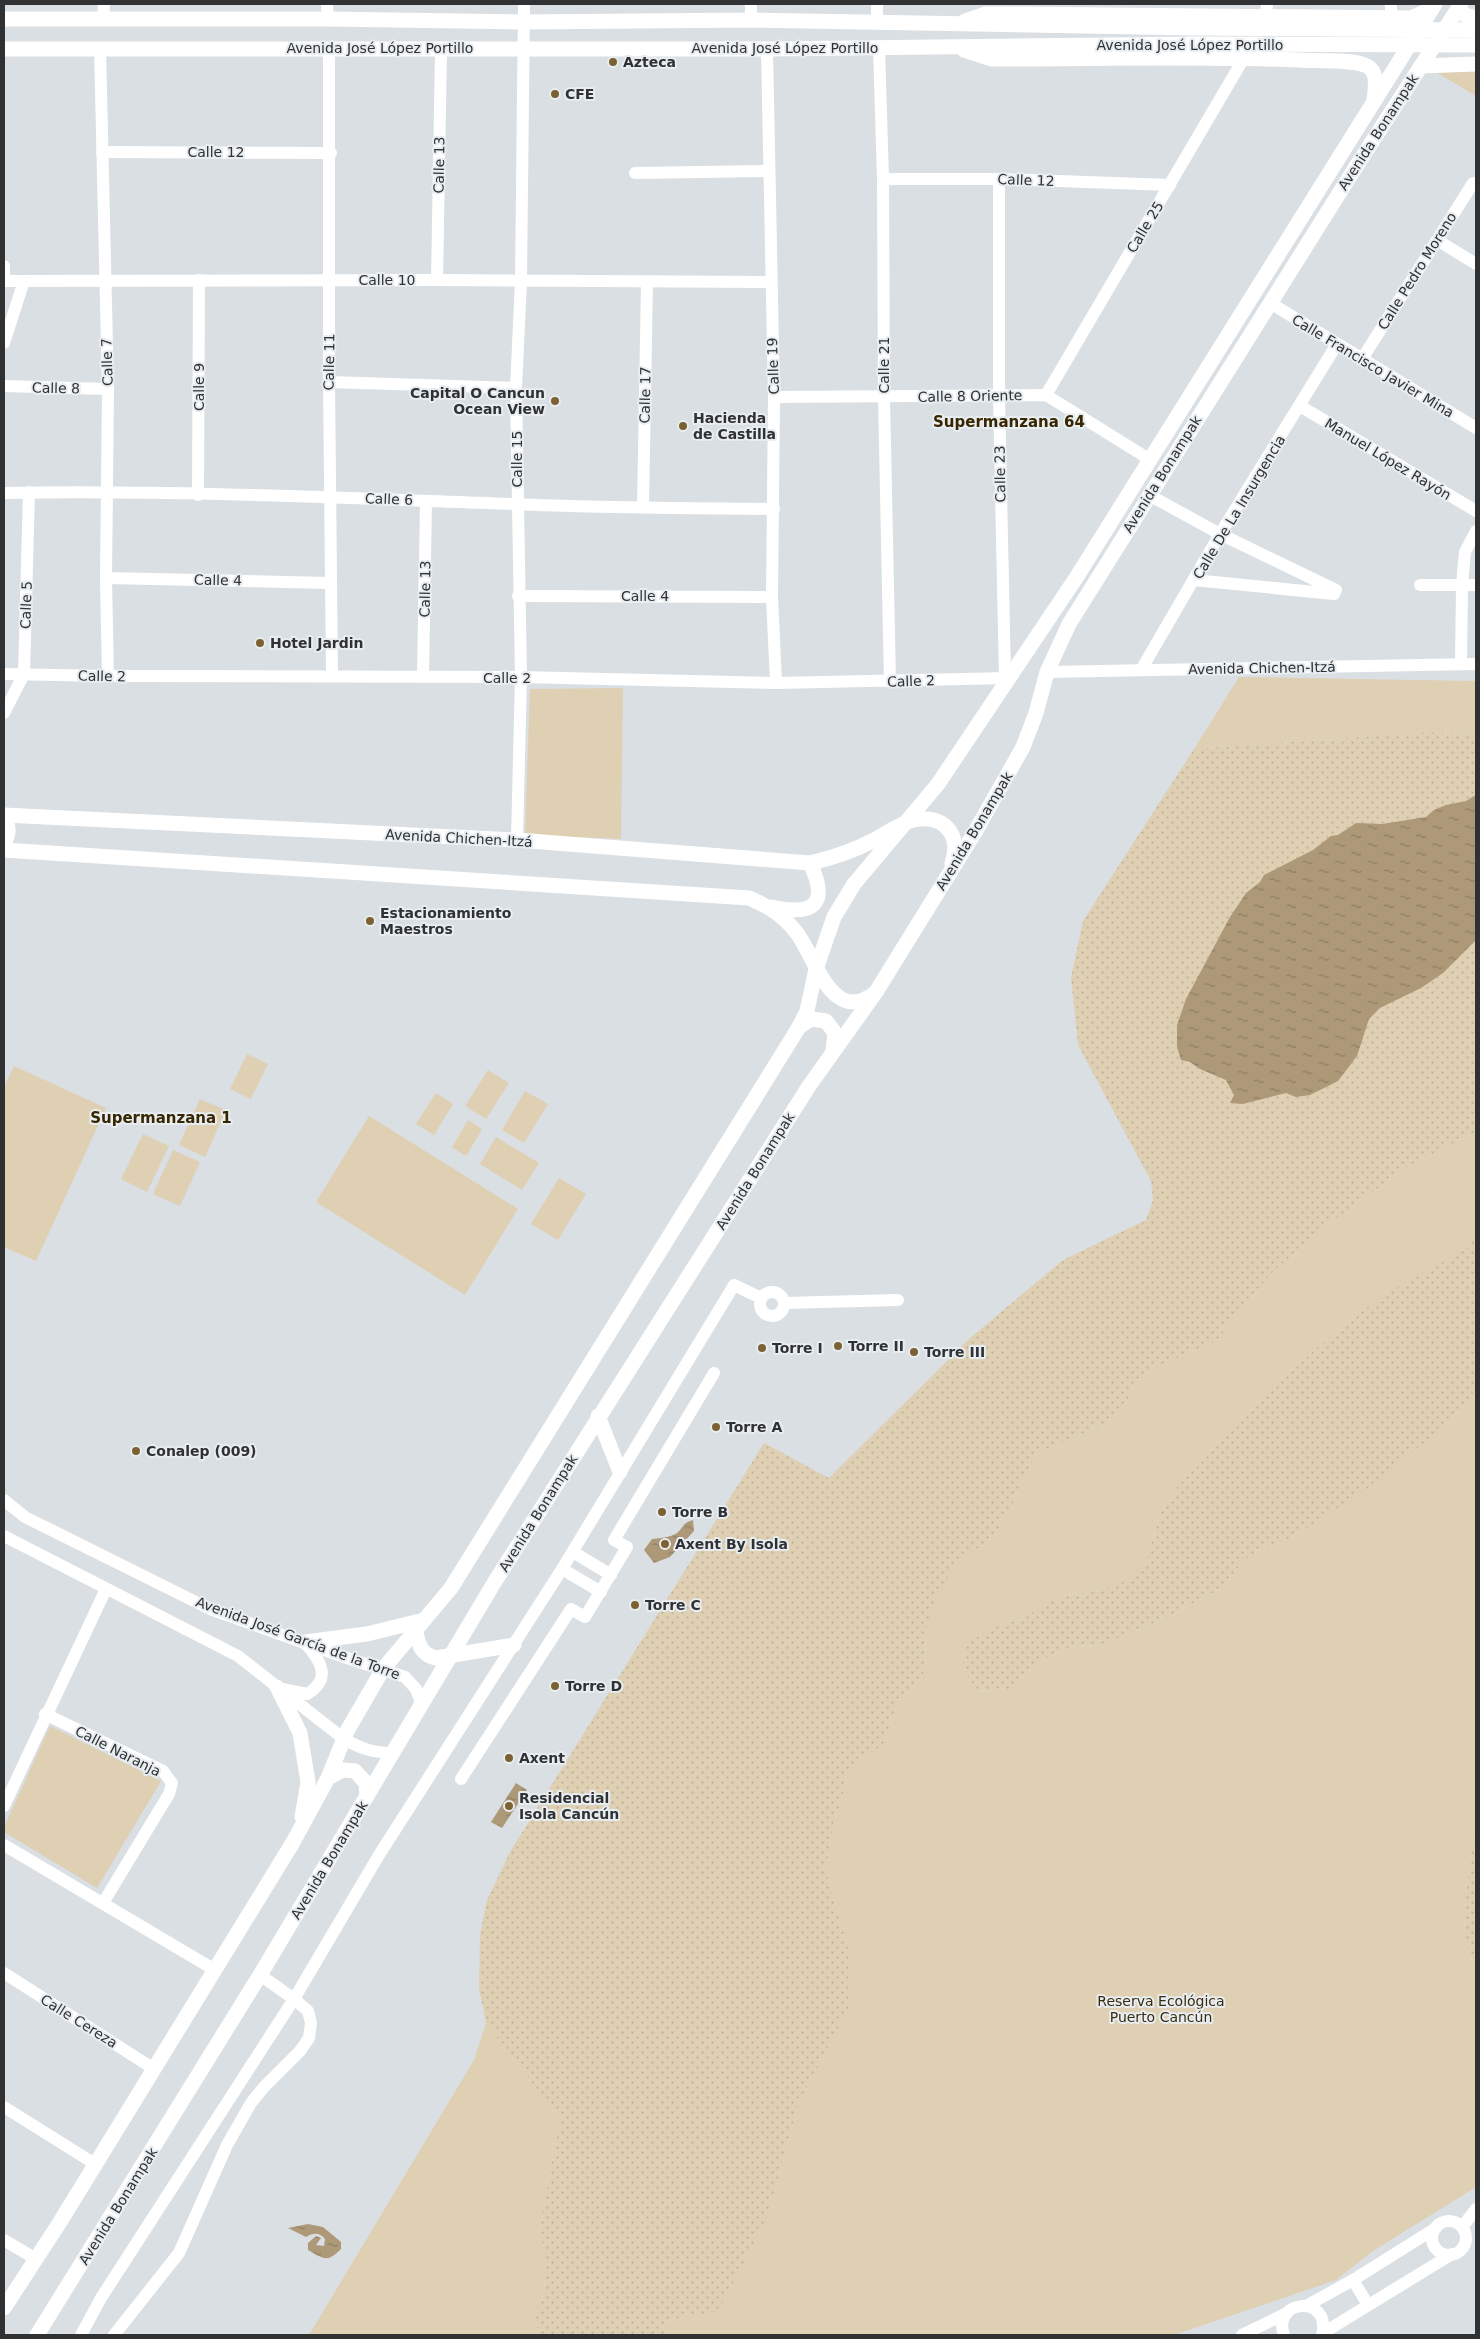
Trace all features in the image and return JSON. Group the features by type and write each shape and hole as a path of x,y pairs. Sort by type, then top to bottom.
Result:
{"main road":[{"path":"1005,14 1129,10 1266,9 1349,16 1391,11 1411,18 1433,6"},
{"name":"Avenida Bonampak","path":"4,2308 96,2164 300,1829 328,1778 358,1710 383,1669 451,1588 799,1027 807,1011 816,969 834,917 854,884 938,784 1007,678 1076,578 1433,6"},
{"path":"1460,6 1465,15 1476,18"},
{"name":"Avenida Bonampak","path":"37,2335 260,1975 368,1796 421,1703 598,1416 833,1051 876,992 946,875 975,832 1023,747 1036,712 1047,672 1069,624 1270,303 1460,6"},
{"name":"Avenida José López Portillo","path":"4,19 103,20 327,11 522,22 752,20 957,24 1005,14 1476,30"},
{"path":"1348,62 1355,61 1366,53 1370,40 1365,26 1349,16"},
{"name":"Avenida José López Portillo","path":"4,49 330,48 441,50 523,48 879,48 998,45 1476,45"},
{"path":"956,47 992,59 1244,58 1348,62 1367,66 1374,73 1376,86 1374,102"},
{"path":"1421,66 1476,64"},
{"path":"4,815 8,824 9,834 4,843"},
{"name":"Avenida Chichen-Itzá","path":"4,815 517,840 810,863 830,859 906,822"},
{"path":"906,822 918,819 935,820 951,832 956,850 946,875"},
{"path":"4,850 749,898 783,916 798,933 816,969 831,990 842,999 864,1000 876,992"},
{"path":"767,906 793,911 808,909 814,902 819,890 818,878 810,863"},
{"path":"799,1027 811,1019 826,1021 835,1033 833,1051"},
{"path":"598,1416 620,1472"},
{"path":"305,1642 420,1625 421,1648 426,1654 436,1658 514,1645"},
{"path":"277,1687 300,1733 308,1782 300,1829"},
{"path":"328,1778 342,1770 355,1771 366,1783 368,1796"}],"street":[{"path":"103,20 104,4"},
{"name":"Calle 15","path":"517,840 521,677 518,596 516,388 521,280 522,22 524,4"},
{"path":"751,4 752,20"},
{"path":"877,4 877,23"},
{"name":"Calle 7","path":"100,48 108,389 106,578 108,676"},
{"name":"Calle 11","path":"330,48 329,382 332,676"},
{"name":"Calle 21","path":"879,48 883,179 884,398 890,682"},
{"name":"Calle 19","path":"767,49 770,282 774,397 772,597 776,683"},
{"name":"Calle 13","path":"438,280 441,50"},
{"name":"Calle 25","path":"1046,395 1244,58"},
{"name":"Calle 12","path":"102,152 331,153"},
{"path":"635,174 769,171"},
{"name":"Calle 12","path":"883,179 999,179 1170,185"},
{"name":"Calle 23","path":"999,179 999,396 1007,678"},
{"name":"Calle Pedro Moreno","path":"1362,359 1473,184"},
{"path":"1437,240 1476,264"},
{"path":"4,266 4,281"},
{"name":"Calle 9","path":"198,495 199,280"},
{"name":"Calle 10","path":"4,281 521,280 770,282"},
{"path":"4,343 24,281"},
{"name":"Calle 17","path":"643,507 647,282"},
{"name":"Calle Francisco Javier Mina","path":"1270,303 1476,428"},
{"name":"Calle De La Insurgencia","path":"1141,670 1220,534 1338,344"},
{"path":"329,382 516,388"},
{"name":"Calle 8","path":"4,386 108,389"},
{"path":"1046,395 1149,459"},
{"name":"Calle 8 Oriente","path":"774,397 884,398 1046,395"},
{"name":"Manuel López Rayón","path":"1300,406 1476,511"},
{"name":"Calle 5","path":"4,713 24,674 29,492"},
{"name":"Calle 6","path":"4,493 107,492 330,497 517,504 774,509"},
{"path":"1149,495 1220,534 1336,590 1334,594 1194,580"},
{"name":"Calle 13","path":"423,677 426,501"},
{"path":"1461,664 1462,584 1465,552 1476,531"},
{"name":"Calle 4","path":"106,578 330,583"},
{"path":"1420,585 1476,585"},
{"name":"Calle 4","path":"518,596 772,597"},
{"name":"Avenida Chichen-Itzá","path":"1047,672 1476,664"},
{"name":"Calle 2","path":"4,674 521,677 776,683 1007,678"},
{"path":"81,2335 101,2298 294,1999 379,1855 573,1552 734,1285 761,1298"},
{"path":"774,1292 781,1296 784,1303 779,1314 772,1316 761,1310 761,1298 766,1293 774,1292"},
{"path":"784,1303 898,1300"},
{"path":"461,1779 571,1609 585,1617 601,1592 627,1547 614,1540 714,1373"},
{"name":"Avenida José García de la Torre","path":"4,1500 25,1517 210,1609 410,1680 416,1688 421,1703"},
{"path":"4,1537 238,1656 344,1739 372,1752 392,1753"},
{"path":"573,1552 611,1575"},
{"path":"562,1569 601,1592"},
{"path":"4,1806 45,1714 106,1589"},
{"path":"277,1687 308,1694 320,1682 322,1665 305,1642"},
{"name":"Calle Naranja","path":"45,1714 163,1771 172,1783 169,1794 103,1903"},
{"path":"4,1845 215,1970"},
{"name":"Calle Cereza","path":"4,1973 154,2069"},
{"path":"114,2335 179,2253 227,2145 251,2103 264,2087 300,2052 310,2038 311,2023 308,2011 260,1975"},
{"path":"4,2107 96,2164"},
{"path":"1462,2227 1476,2209"},
{"path":"1242,2335 1287,2313 1293,2308 1306,2306 1353,2280 1444,2222 1456,2222 1462,2227 1466,2234 1465,2245 1457,2253 1452,2254 1322,2334"},
{"path":"1436,2228 1432,2238 1436,2248 1446,2254 1452,2254"},
{"path":"4,2240 36,2259"},
{"path":"1353,2280 1368,2305"},
{"path":"1306,2306 1320,2314 1323,2320 1322,2334"},
{"path":"1284,2335 1282,2326 1287,2313"}],"green space":[{"path":"1476,71 1476,96 1436,72"},
{"path":"1239,677 1476,681 1476,734 1429,732 1194,749"},
{"path":"623,688 621,839 525,835 530,689"},
{"path":"1429,732 1476,734 1476,1132 1409,1166 1322,1229 1273,1272 1237,1313 1218,1340 1159,1366 1134,1383 1127,1402 1110,1422 1038,1453 1025,1474 1016,1497 993,1539 957,1562 925,1637 926,1669 917,1683 897,1704 883,1745 846,1770 840,1808 834,1820 826,1870 848,1947 848,2010 798,2105 767,2219 718,2312 669,2320 666,2334 695,2335 539,2335 535,2315 543,2295 546,2272 540,2226 560,2120 486,2023 479,1988 480,1935 487,1900 510,1852 764,1443 829,1478 969,1339 1063,1260 1146,1220 1153,1200 1151,1181 1078,1045 1071,978 1083,921 1194,749"},
{"path":"247,1054 268,1064 251,1099 230,1089"},
{"path":"14,1066 106,1108 36,1261 4,1247 4,1087"},
{"path":"488,1070 509,1083 486,1119 465,1106"},
{"path":"525,1091 548,1104 524,1143 502,1130"},
{"path":"436,1093 453,1104 434,1135 416,1124"},
{"path":"200,1099 226,1110 205,1157 179,1145"},
{"path":"369,1116 518,1209 465,1295 316,1202"},
{"path":"468,1120 482,1129 466,1156 452,1147"},
{"name":"Reserva Ecológica Puerto Cancún","path":"1476,1132 1476,1235 1469,1247 1388,1293 1344,1324 1267,1392 1176,1488 1159,1516 1146,1563 1132,1578 1103,1590 1071,1594 1044,1604 1024,1618 992,1627 968,1643 962,1658 966,1675 978,1691 1008,1689 1042,1660 1072,1647 1098,1646 1164,1619 1224,1587 1243,1561 1258,1551 1288,1540 1361,1493 1451,1421 1476,1389 1476,1827 1467,1881 1464,1927 1470,1959 1476,1961 1476,2187 1373,2251 1336,2280 1174,2335 666,2335 669,2320 718,2311 767,2219 798,2105 848,2010 848,1947 826,1870 834,1820 840,1808 844,1790 846,1770 883,1745 897,1704 917,1683 926,1669 925,1637 932,1605 957,1561 993,1539 1016,1497 1025,1474 1038,1453 1110,1422 1127,1402 1134,1383 1159,1366 1218,1340 1237,1313 1273,1272 1322,1229 1409,1166"},
{"path":"143,1134 169,1146 147,1192 121,1179"},
{"path":"496,1137 539,1163 522,1190 480,1164"},
{"path":"173,1150 200,1162 180,1206 153,1194"},
{"path":"559,1178 586,1194 558,1240 531,1224"},
{"path":"1476,1235 1476,1389 1451,1421 1361,1494 1288,1540 1258,1551 1243,1561 1224,1587 1164,1619 1098,1646 1072,1647 1042,1660 1008,1689 978,1691 966,1675 962,1658 968,1643 992,1627 1024,1618 1044,1604 1071,1594 1103,1590 1146,1563 1159,1516 1176,1488 1267,1392 1344,1324 1388,1292 1468,1247"},
{"path":"50,1726 161,1781 97,1888 4,1832 4,1827"},
{"path":"1476,1827 1476,1961 1470,1959 1464,1928 1467,1881"},
{"path":"486,2023 560,2120 540,2226 546,2272 543,2295 535,2315 539,2335 309,2335 474,2060"}],"water":[{"path":"1476,796 1476,940 1443,973 1421,988 1380,1008 1369,1019 1357,1056 1338,1081 1310,1095 1296,1097 1286,1093 1243,1104 1230,1103 1234,1095 1226,1080 1200,1069 1190,1062 1181,1060 1177,1047 1177,1025 1186,999 1230,917 1246,893 1260,882 1264,875 1313,850 1331,836 1338,835 1356,823 1382,824 1426,817 1434,810 1446,805 1466,801"},
{"name":"Axent By Isola","path":"693,1520 694,1531 670,1557 654,1563 644,1550 652,1539 674,1535 685,1524"},
{"name":"Residencial Isola Cancún","path":"516,1783 527,1790 502,1828 491,1822"},
{"path":"308,2224 323,2227 341,2242 341,2249 329,2258 318,2256 308,2250 308,2243 316,2236 321,2238 316,2245 324,2246 325,2239 321,2235 316,2234 306,2237 288,2228"}],"place":[{"name":"Azteca","path":"613,62"},
{"name":"CFE","path":"555,94"},
{"name":"Capital O Cancun Ocean View","path":"555,401"},
{"name":"Hacienda de Castilla","path":"683,426"},
{"name":"Hotel Jardin","path":"260,643"},
{"name":"Estacionamiento Maestros","path":"370,921"},
{"name":"Torre II","path":"838,1346"},
{"name":"Torre I","path":"762,1348"},
{"name":"Torre III","path":"914,1352"},
{"name":"Torre A","path":"716,1427"},
{"name":"Conalep (009)","path":"136,1451"},
{"name":"Torre B","path":"662,1512"},
{"name":"Axent By Isola","path":"665,1544"},
{"name":"Torre C","path":"635,1605"},
{"name":"Torre D","path":"555,1686"},
{"name":"Axent","path":"509,1758"},
{"name":"Residencial Isola Cancún","path":"509,1806"}],"district":[{"name":"Supermanzana 64","path":"1009,422"},
{"name":"Supermanzana 1","path":"161,1118"}]}
